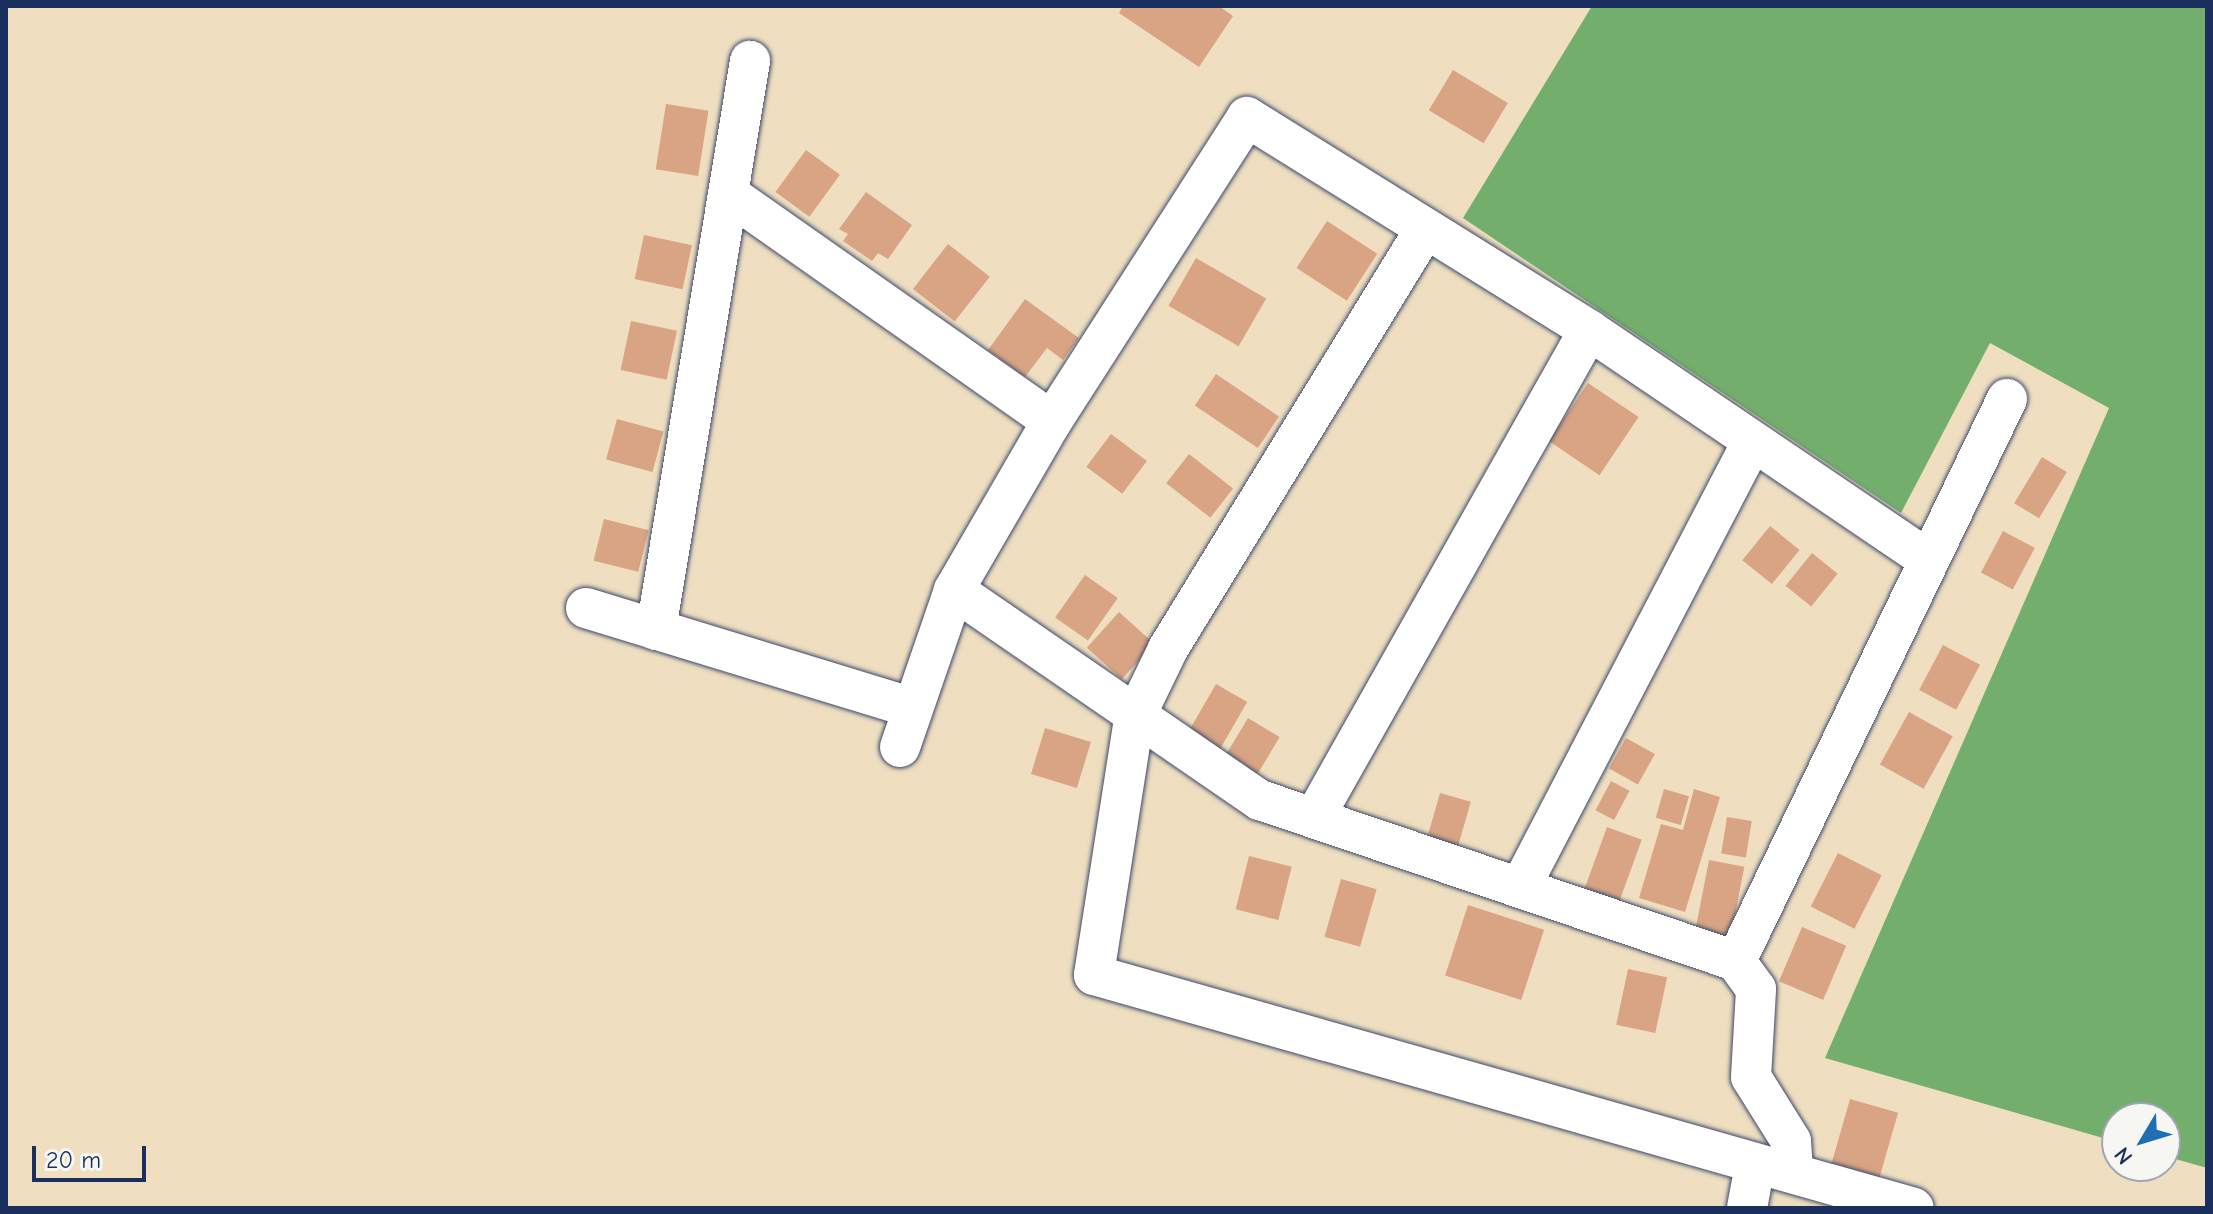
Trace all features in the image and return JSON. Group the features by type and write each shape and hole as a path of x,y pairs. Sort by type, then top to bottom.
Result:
{"street":[{"path":"656,630 750,61"},
{"path":"900,747 910,707 954,590 1052,421 1241,118 1589,330 1751,445 1927,559"},
{"path":"730,195 1052,421"},
{"path":"1424,231 1168,649 1134,719 1094,975 1914,1208"},
{"path":"1314,818 1589,330"},
{"path":"1736,961 1927,559 2007,399"},
{"path":"1522,884 1751,445"},
{"path":"954,590 1134,719 1260,800 1522,884 1736,961 1756,989 1751,1077 1791,1141 1747,1208"},
{"path":"586,608 910,707"}],"green space":[{"path":"1592,6 2207,6 2207,1168 2181,1161 2181,1102 2101,1102 2101,1137 1825,1058 2109,408 1990,343 1901,513 1463,218"}],"building":[{"path":"1123,6 1219,6 1233,16 1199,67 1119,13"},
{"path":"1453,70 1508,103 1484,143 1429,110"},
{"path":"666,104 708,111 698,176 656,169"},
{"path":"806,150 840,175 809,217 775,192"},
{"path":"866,192 912,225 888,259 878,253 872,261 843,241 848,234 839,229"},
{"path":"1327,221 1377,254 1347,301 1297,268"},
{"path":"644,235 692,245 683,289 635,279"},
{"path":"948,244 990,277 955,322 913,289"},
{"path":"1196,258 1266,298 1239,346 1168,306"},
{"path":"1025,299 1079,338 1063,360 1047,348 1025,377 988,350"},
{"path":"631,321 677,331 667,380 621,370"},
{"path":"1216,374 1279,416 1258,448 1195,406"},
{"path":"1588,383 1639,417 1599,475 1549,441"},
{"path":"617,419 663,431 652,472 606,460"},
{"path":"1111,434 1147,461 1122,494 1086,467"},
{"path":"1189,454 1233,488 1210,518 1166,483"},
{"path":"2042,457 2067,472 2039,518 2014,503"},
{"path":"604,519 649,530 638,572 594,561"},
{"path":"1770,526 1800,550 1772,584 1742,560"},
{"path":"2003,531 2035,548 2013,589 1981,572"},
{"path":"1812,553 1838,574 1811,606 1786,586"},
{"path":"1085,575 1118,598 1088,641 1055,618"},
{"path":"1119,612 1154,643 1122,679 1087,648"},
{"path":"1943,645 1980,665 1956,710 1919,690"},
{"path":"1216,684 1247,702 1220,749 1189,731"},
{"path":"1909,712 1953,736 1924,789 1880,764"},
{"path":"1248,718 1280,737 1257,776 1225,757"},
{"path":"1045,728 1091,742 1077,788 1031,774"},
{"path":"1626,738 1655,754 1638,785 1609,769"},
{"path":"1611,781 1630,791 1614,820 1596,810"},
{"path":"1664,789 1689,796 1681,825 1656,818"},
{"path":"1694,789 1720,797 1685,912 1639,898 1661,824 1683,830"},
{"path":"1440,793 1471,802 1458,848 1427,839"},
{"path":"1727,817 1752,821 1746,857 1721,854"},
{"path":"1607,827 1642,840 1619,902 1584,889"},
{"path":"1838,853 1882,875 1854,929 1811,906"},
{"path":"1249,856 1292,867 1278,920 1236,909"},
{"path":"1709,860 1744,867 1730,941 1694,935"},
{"path":"1341,879 1377,889 1360,947 1324,937"},
{"path":"1468,905 1544,930 1521,1000 1445,975"},
{"path":"1802,927 1846,946 1823,1000 1779,981"},
{"path":"1628,969 1667,977 1655,1033 1616,1025"},
{"path":"1850,1099 1898,1113 1878,1182 1830,1168"}]}
